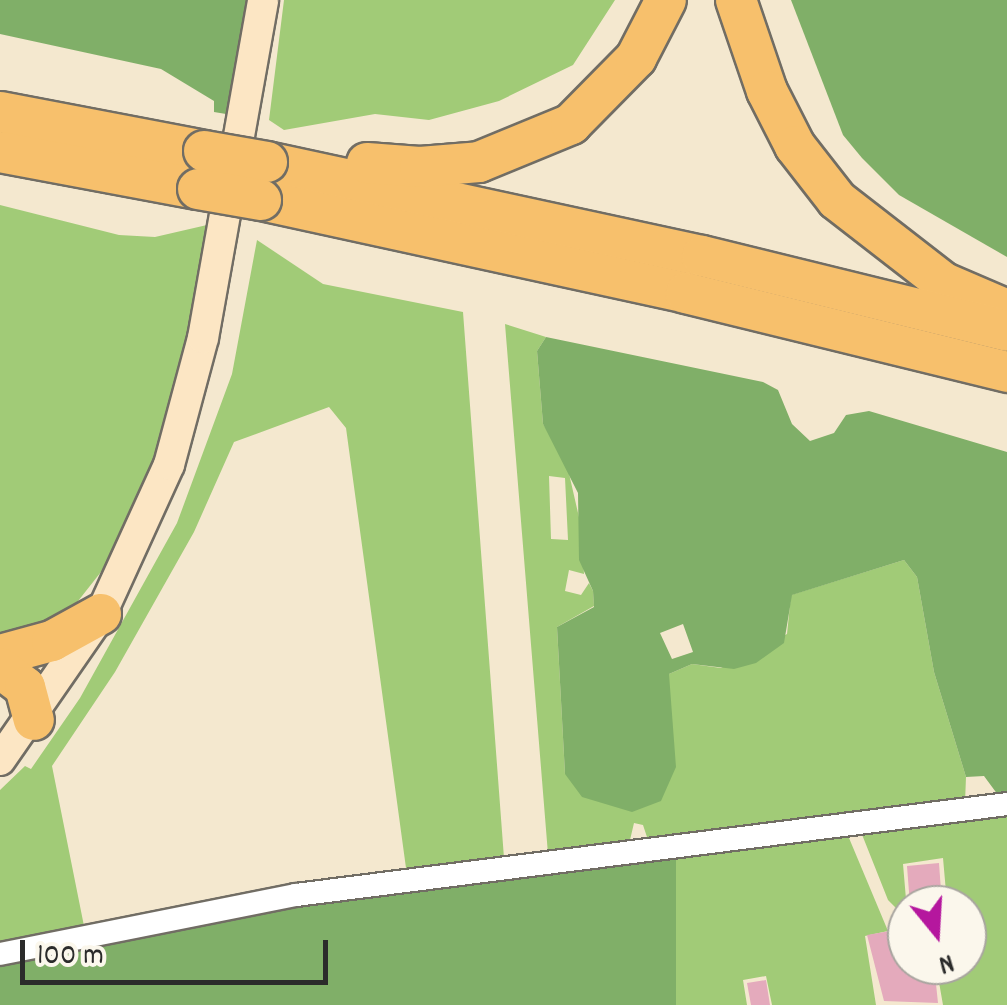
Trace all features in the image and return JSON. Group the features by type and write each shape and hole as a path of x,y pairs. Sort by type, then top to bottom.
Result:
{"highway":[{"path":"264,181 321,156 420,168 479,162 530,146 608,92 652,34 666,0"},
{"path":"736,0 767,91 795,146 837,200 944,283 1007,310"},
{"path":"0,112 201,170"},
{"path":"0,152 40,159 201,170 702,256 1007,331"},
{"path":"0,168 40,159"},
{"path":"264,181 686,293 1007,372"},
{"path":"0,656 52,640 101,614"},
{"path":"0,668 25,687 14,732"}],"main road":[{"path":"14,732 101,614 169,465 191,392 262,0"}],"street":[{"path":"0,954 296,895 1007,804"}],"green space":[{"path":"0,0 249,0 232,115 214,112 214,101 161,69 0,34"},
{"path":"284,0 615,0 573,65 499,101 429,120 375,114 284,130 269,120"},
{"path":"791,0 1007,0 1007,257 899,195 862,158 843,135"},
{"path":"0,205 119,235 155,237 207,225 191,350 173,416 123,544 56,629 0,640"},
{"path":"257,240 323,284 463,312 504,858 406,868 346,428 329,407 234,442 194,532 115,672 52,766 84,926 0,944 0,790 25,766 31,769 80,698 177,523 232,374"},
{"path":"505,324 546,337 537,351 543,424 565,456 581,526 584,574 569,570 565,591 581,595 589,583 593,591 594,606 557,627 565,774 667,683 669,674 692,664 721,668 787,634 791,595 904,560 917,577 934,672 966,777 965,803 648,840 643,825 634,823 630,840 548,854","holes":["549,476 565,478 568,540 551,539"]},
{"path":"546,337 763,382 778,390 792,424 810,441 834,433 846,415 869,411 1007,452 1007,794 998,795 984,776 966,777 934,672 917,577 904,560 792,595 784,643 756,663 734,669 692,664 669,674 676,767 661,801 632,812 582,797 565,774 557,627 594,607 593,591 579,560 578,493 543,424 537,351","holes":["683,624 693,652 672,659 660,633"]},
{"path":"1007,816 1007,1005 943,1005 940,985 987,985 987,885 945,885 943,858 903,864 905,885 887,885 887,897 861,832"},
{"path":"837,833 849,838 887,929 865,936 876,1005 772,1005 766,976 743,980 747,1005 676,1005 676,853"},
{"path":"676,853 676,1005 0,1005 0,961 261,908"}],"building":[{"path":"939,863 941,885 908,885 907,866"},
{"path":"887,932 887,985 936,985 938,1003 884,1001 867,935"},
{"path":"766,980 770,1005 751,1005 747,983"}]}
